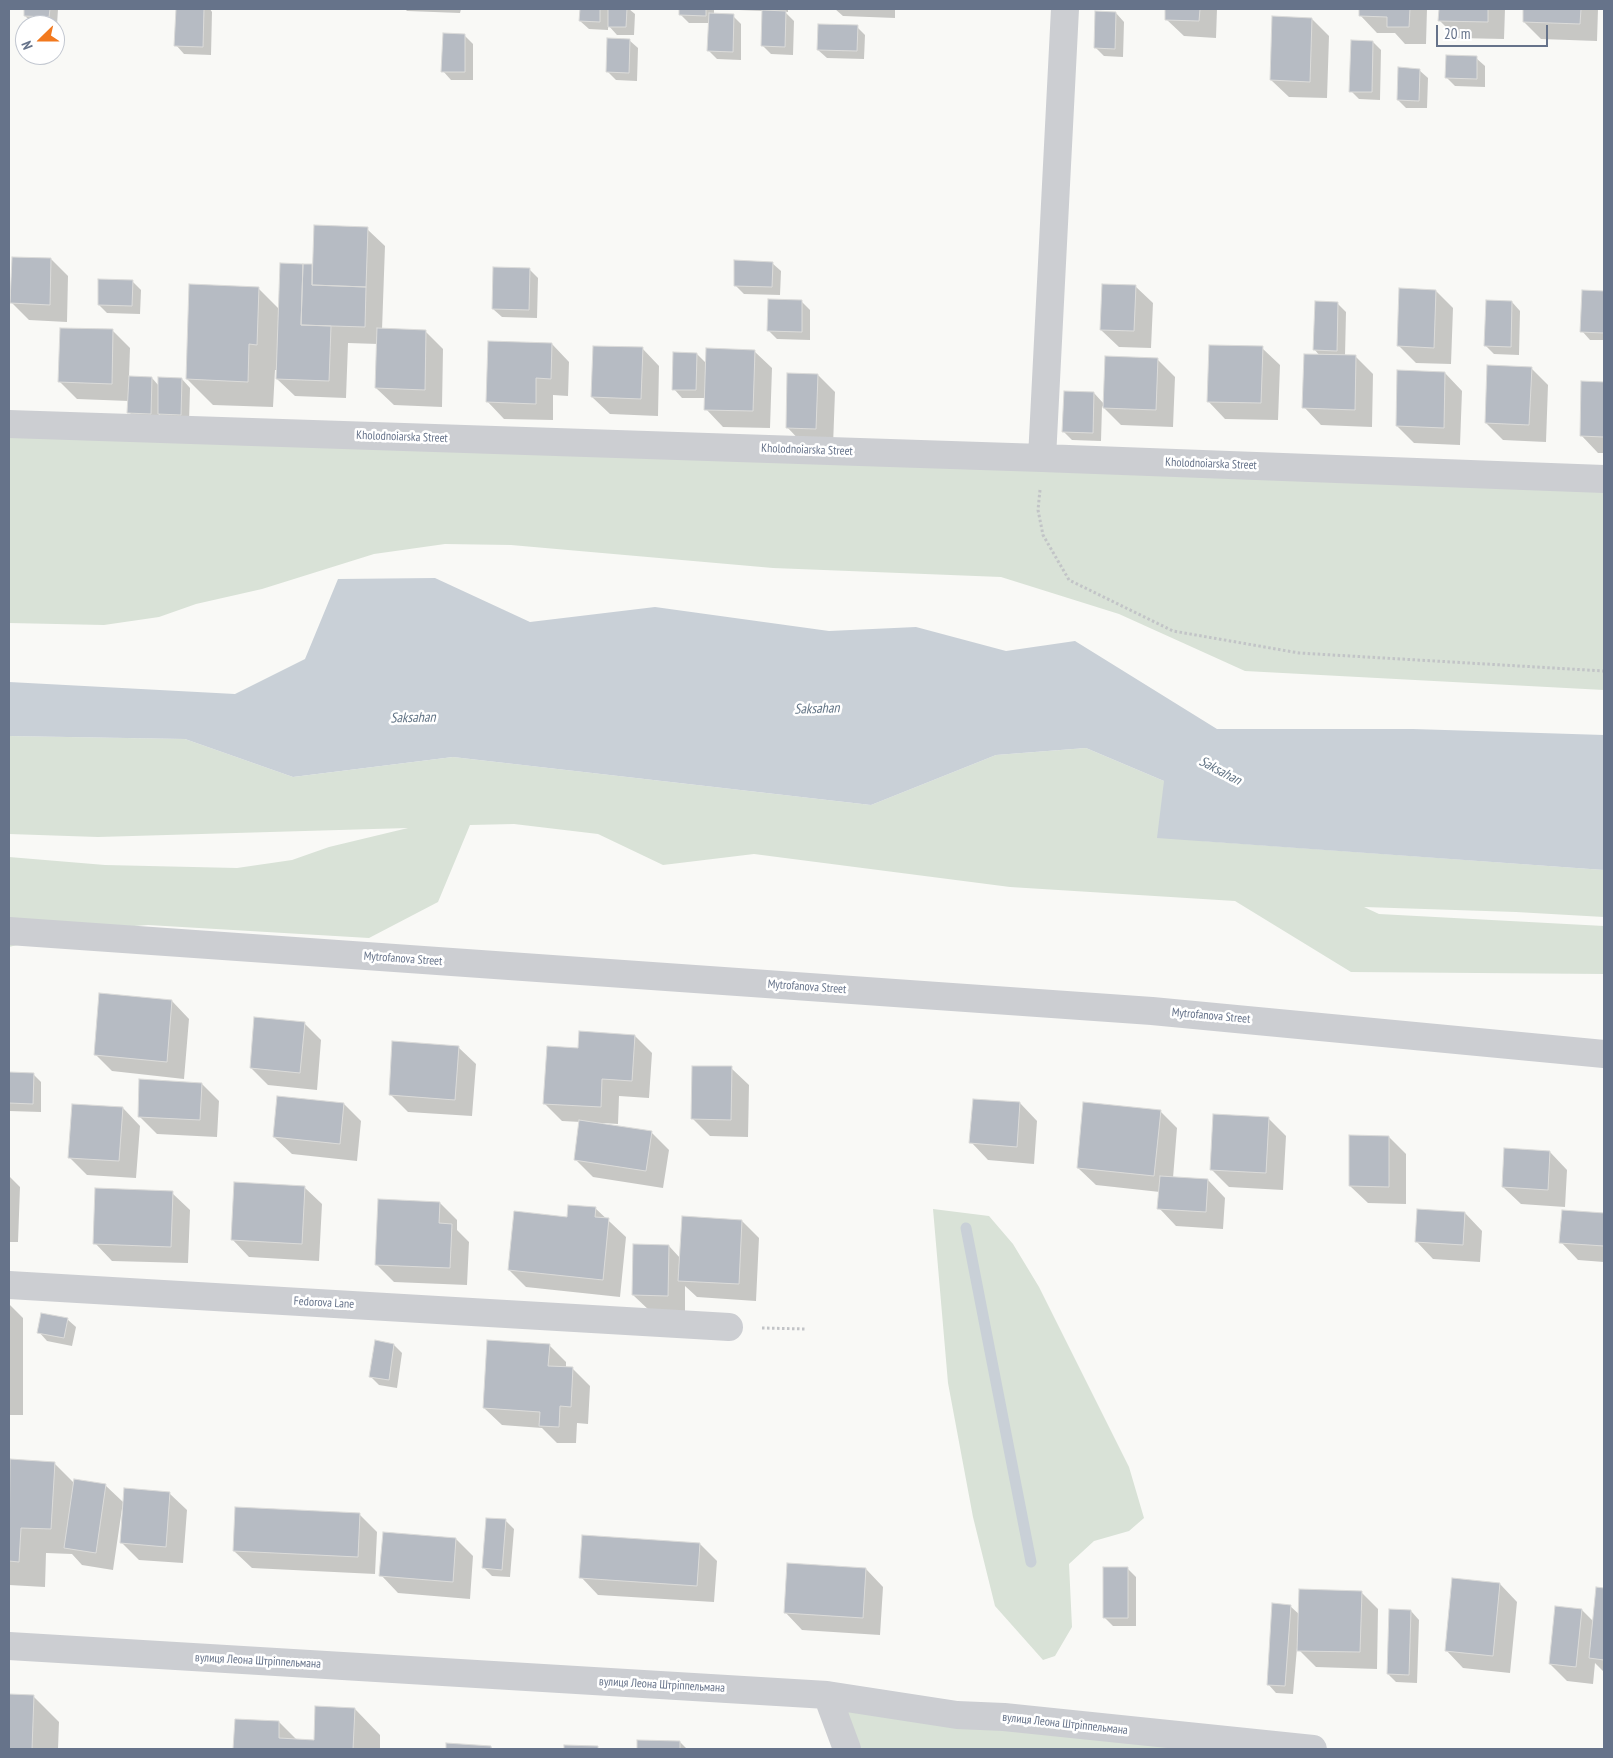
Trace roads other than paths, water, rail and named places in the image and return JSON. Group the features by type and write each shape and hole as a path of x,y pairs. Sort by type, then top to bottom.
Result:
{"street":[{"path":"1042,458 1065,9"},
{"name":"Kholodnoiarska Street","path":"9,424 1042,458 1604,479"},
{"name":"Mytrofanova Street","path":"9,931 1152,1011 1604,1054"},
{"name":"Fedorova Lane","path":"9,1285 729,1327"},
{"name":"вулиця Леона Штріппельмана","path":"9,1646 827,1695 957,1715 1004,1717 1314,1749"},
{"path":"827,1695 847,1749"}],"water":[{"name":"Saksahan","path":"435,578 530,622 655,607 829,631 916,627 1006,651 1075,641 1217,729 1413,729 1604,735 1604,870 1157,838 1164,781 1086,748 996,755 871,805 453,757 293,777 185,739 9,736 9,682 235,694 305,659 338,579"}],"waterway":[{"path":"966,1228 1031,1562"}]}
